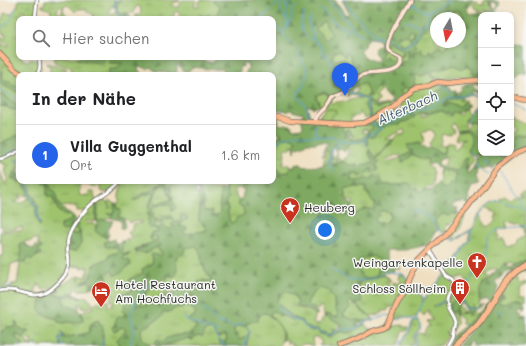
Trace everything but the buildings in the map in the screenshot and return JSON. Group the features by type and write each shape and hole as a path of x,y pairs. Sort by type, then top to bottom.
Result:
{"highway":[{"path":"458,343 477,326 512,276 526,266"}],"main road":[{"path":"317,121 317,116 327,106 332,98 345,91 361,75 390,71 397,68 401,62 400,59 390,53 387,46 391,34 410,0"},
{"path":"0,54 18,72"},
{"path":"276,117 290,121 317,121 353,124 371,120 381,115 395,105 402,96 412,89 428,86 436,82 449,83 478,80"},
{"path":"514,97 526,100"},
{"path":"339,346 358,339 373,331 382,329 389,323 418,261 445,234 459,216 473,202 497,167 518,152 526,149"}],"street":[{"path":"35,16 37,0"},
{"path":"38,72 39,60"},
{"path":"0,159 16,152"},
{"path":"0,290 11,289 37,295 46,292 54,286 64,276 68,269 68,241 71,230 90,206 118,184"},
{"path":"430,250 445,274 453,280 455,284 454,289 448,295 447,299 448,308 455,322 452,337 447,346"}],"green space":[{"path":"18,0 37,0 35,16 22,16 25,11 23,10 21,16 16,16 16,60 35,60 40,62 40,66 42,67 39,72 16,72 16,86 2,79 1,77 0,43 8,47 9,44 0,41 1,37 5,38 6,35 2,34 1,29 0,30 0,19 2,20 4,13 12,14 18,5"},
{"path":"45,0 115,0 113,7 111,6 109,10 109,13 114,13 115,11 119,16 94,16 93,14 87,12 87,9 78,9 75,12 65,4 63,10 67,16 50,16 51,10 42,7 42,5 44,5","holes":["60,5 63,10 59,15 57,11"]},
{"path":"115,0 120,0 121,1 117,5 118,12 121,14 127,13 130,16 119,16 113,6"},
{"path":"120,0 180,0 179,2 174,2 173,5 179,7 182,0 197,0 194,5 197,7 200,0 213,0 214,3 220,8 215,16 202,16 200,14 201,16 180,16 177,11 175,11 174,16 136,16 140,15 140,7 136,6 134,13 120,14 117,5 121,1"},
{"path":"213,0 335,0 346,15 349,13 342,0 473,0 467,9 469,14 478,13 478,76 472,73 473,69 466,67 463,69 452,65 443,69 441,68 432,71 431,76 430,72 421,76 415,75 414,86 409,89 406,87 400,91 402,94 392,104 378,109 368,102 373,120 378,124 386,118 402,112 402,108 409,108 413,103 416,105 418,100 423,100 425,104 428,101 427,98 431,97 432,94 439,90 442,90 443,86 441,84 448,84 451,90 456,91 457,95 459,96 458,92 462,90 461,87 466,83 478,82 478,84 472,84 474,88 478,90 478,92 472,91 471,94 476,95 478,99 476,96 469,95 447,100 449,102 444,104 453,104 461,107 463,102 469,106 466,107 466,109 463,108 463,110 457,113 452,112 451,116 449,113 444,113 444,111 429,113 423,112 415,115 415,117 405,122 403,121 400,125 390,123 376,133 374,137 372,138 370,136 367,138 368,146 364,140 361,142 348,144 345,152 339,148 331,149 332,158 330,158 327,150 322,151 324,150 325,146 329,144 328,143 306,143 303,147 300,145 299,148 296,147 295,152 294,146 296,141 292,138 282,139 276,146 276,138 280,135 276,132 276,118 279,121 278,124 291,125 293,129 302,128 303,126 300,117 304,114 290,110 287,112 285,110 276,110 276,72 246,72 248,65 245,63 241,64 243,67 240,66 239,72 224,72 223,69 192,67 189,71 185,72 177,64 177,72 157,72 150,67 148,69 139,66 138,69 140,72 109,72 109,69 116,69 122,63 109,63 109,60 202,60 213,63 214,60 248,60 248,62 250,60 276,60 276,16 216,16 220,8 214,3","holes":["322,22 325,22 327,28 332,34 326,40 316,29","412,30 414,31 414,34 411,38 409,37 411,41 403,45 397,39 397,36 409,36 407,32","369,38 377,39 381,42 380,45 375,48 374,53 376,53 375,55 377,56 379,63 363,57 360,51 365,46","389,41 402,50 403,53 401,57 409,50 409,55 407,55 409,59 406,62 402,61 393,70 391,67 393,60 387,59 388,57 386,56 382,59 381,57 383,53 379,50","339,51 345,57 346,54 349,54 354,67 350,67 346,60 343,59 332,60 334,52","364,83 369,93 365,98 352,93 351,91","377,88 379,88 388,98 392,100 389,104 378,106 376,106 376,103 373,104 368,100","346,90 348,94 346,96 349,96 350,94 366,99 367,101 365,106 369,112 370,118 365,123 373,126 368,134 361,139 351,140 348,136 352,135 349,129 346,129 346,133 344,133 341,124 314,121 310,116 307,106 313,108 320,106 318,100 316,99 316,95 325,92 331,99 337,93"]},
{"path":"485,0 488,0 490,5 493,7 489,10 478,11 479,9 473,6 476,1 479,5 483,5"},
{"path":"488,0 499,2 500,6 495,10 496,12 487,12 493,10 491,8 493,7 495,9 497,7 494,2 491,2 492,5 490,5"},
{"path":"447,9 452,12 442,12"},
{"path":"454,10 461,12 453,12"},
{"path":"322,22 325,22 327,28 333,34 326,40 316,29"},
{"path":"430,23 430,48 437,48 431,52 430,50 428,51 429,53 426,54 423,54 417,50 416,52 412,53 415,45 413,43 421,30 426,30"},
{"path":"412,30 414,31 414,34 412,38 409,38 411,41 403,46 397,37 404,35 408,36 407,32"},
{"path":"389,41 402,50 403,53 401,57 408,49 409,55 407,55 409,59 406,62 403,61 393,70 391,67 393,61 382,59 381,52 379,50"},
{"path":"514,44 522,44 526,45 526,75 520,74 518,78 514,79"},
{"path":"339,51 349,54 354,67 350,67 346,60 343,59 332,60 334,52"},
{"path":"54,60 104,62 104,60 110,60 111,63 123,63 117,69 109,72 72,72 72,67 54,62"},
{"path":"82,60 104,60 104,62 99,63"},
{"path":"47,63 67,69 65,72 50,72 49,70 51,66 46,65"},
{"path":"450,65 457,65 461,69 466,67 473,69 472,73 478,76 478,80 465,80 464,77 462,78 460,75 444,80 439,76 439,79 436,79 431,76 432,71 437,70 440,67 443,69"},
{"path":"0,71 2,72 2,79 10,81 11,84 16,86 16,92 14,91 0,84"},
{"path":"430,72 431,77 435,78 435,83 430,86 441,84 443,86 442,90 432,94 431,97 427,99 428,101 425,104 419,104 401,109 400,103 405,99 400,91 406,87 409,89 414,86 415,75 421,76"},
{"path":"364,83 369,93 365,98 355,93 358,89 357,87"},
{"path":"0,84 16,92 16,103 0,93"},
{"path":"377,88 381,89 376,98 379,99 379,101 373,104 368,100"},
{"path":"325,92 331,99 331,103 334,104 336,102 345,101 347,103 349,100 360,98 366,99 367,101 365,105 370,117 365,119 359,111 359,115 351,118 351,123 365,123 373,126 368,134 361,139 352,140 349,138 352,138 352,135 345,130 346,133 343,133 342,127 334,122 334,120 315,123 328,103 320,106 316,99 316,95","holes":["366,129 368,132 363,133 362,130"]},
{"path":"1,94 16,104 16,110 0,106"},
{"path":"462,97 462,100 466,100 461,107 453,104 444,104 447,100"},
{"path":"368,102 378,107 388,105 396,114 384,119 381,116 372,118"},
{"path":"478,104 478,120 477,122 473,123 471,121 469,123 465,121 472,109"},
{"path":"0,106 16,110 16,137 6,140 4,143 0,143"},
{"path":"327,108 335,110 336,113 327,121 322,120 320,116"},
{"path":"463,108 466,109 467,113 470,113 465,120 466,130 460,130 459,132 465,131 471,135 472,142 467,150 470,152 470,155 474,160 465,170 467,166 466,157 458,171 450,171 456,176 455,183 445,189 437,184 440,180 439,174 442,169 445,172 447,170 445,169 445,163 447,158 443,155 445,149 443,152 440,152 430,148 429,144 434,136 433,131 427,130 426,132 422,132 424,142 422,144 419,143 411,145 408,148 413,151 401,158 402,160 414,155 424,160 428,159 427,166 431,168 433,173 433,185 427,187 420,193 404,183 383,185 379,177 376,178 374,175 372,179 351,181 351,173 358,173 359,177 366,174 371,168 377,168 376,164 378,162 375,160 393,142 393,139 398,135 405,134 404,130 385,139 392,140 375,159 369,149 369,155 374,163 372,164 370,163 359,167 357,164 349,165 344,162 330,164 329,158 327,164 323,165 325,156 322,156 322,154 325,154 325,150 327,150 332,158 336,155 336,151 334,149 338,148 337,158 335,158 335,160 337,161 339,158 339,160 344,161 348,153 348,148 346,148 348,144 365,140 368,146 367,138 390,123 400,123 418,114 428,113 421,115 421,117 423,117 433,112 442,111 449,113 451,116 452,112 458,113 459,115 462,113 461,111","holes":["453,123 458,132 456,140 465,140 461,141 461,144 456,150 453,148 453,143 446,143 445,148 445,146 440,145 442,134 451,135 452,132 454,133 451,126","395,156 400,156 401,158 386,162 385,160"]},
{"path":"514,118 526,124 526,133 524,136 516,135 514,137"},
{"path":"478,120 478,130 473,131 478,134 478,142 467,130 469,123"},
{"path":"460,130 470,131 476,137 478,142 478,155 473,156 467,151 472,142 470,135 465,131 458,131"},
{"path":"526,133 526,147 514,152 514,137 516,135 524,136"},
{"path":"16,136 16,151 0,159 0,143 4,143 4,141"},
{"path":"292,137 296,141 294,146 291,146 291,149 284,149 284,162 282,162 283,164 288,164 290,169 289,172 282,172 277,169 276,146 282,139"},
{"path":"393,139 393,142 386,147 380,156 375,160 379,162 376,164 376,167 378,168 376,172 370,172 372,169 371,168 366,174 359,177 358,173 351,173 351,181 363,180 365,177 368,180 372,179 374,174 376,178 379,177 383,182 383,185 410,183 413,190 417,188 420,193 425,189 432,189 437,184 445,189 450,184 454,184 455,176 452,172 448,171 448,169 458,171 466,157 468,158 465,170 471,163 467,173 468,174 471,170 477,170 476,178 478,180 476,182 479,182 475,186 473,185 470,191 468,196 470,198 469,205 463,202 455,203 453,206 454,208 457,207 458,209 456,211 459,212 457,215 452,213 449,216 443,214 439,218 435,219 435,225 439,228 439,230 435,232 431,242 427,245 405,250 387,250 386,252 389,261 384,263 378,258 377,259 372,256 359,260 356,265 362,276 361,277 363,278 376,276 378,266 379,268 386,268 395,262 399,265 400,270 395,267 393,272 384,272 383,274 390,279 383,275 360,282 358,288 363,302 357,304 360,307 351,301 348,304 350,307 343,315 354,319 374,321 367,321 362,325 360,321 358,325 362,326 354,331 347,333 341,331 328,338 325,335 320,334 317,330 312,331 308,329 303,324 300,321 279,315 274,311 271,312 270,315 273,319 267,313 262,313 257,321 246,324 245,326 249,329 250,332 246,346 222,346 218,340 220,342 226,341 227,339 225,335 218,338 216,337 215,332 211,329 205,331 203,337 198,336 192,340 188,338 163,346 155,346 154,343 157,339 163,342 165,339 171,337 189,334 197,328 197,326 188,321 196,313 192,308 178,307 169,312 163,312 161,317 141,329 142,339 150,346 119,346 117,339 126,330 122,327 114,331 112,327 115,325 116,318 125,315 122,311 125,308 127,298 123,293 133,290 131,286 128,287 125,284 129,286 129,281 131,278 143,273 142,269 152,264 152,254 160,257 162,255 161,251 159,251 157,247 148,253 136,253 135,251 157,241 157,237 152,236 151,237 153,239 151,240 150,238 152,233 158,232 158,230 152,227 150,229 148,224 149,218 147,214 150,212 148,209 153,195 152,193 142,196 137,200 133,200 141,194 155,189 156,186 161,184 164,184 166,184 172,188 170,189 172,191 172,199 176,207 173,211 170,204 162,204 154,207 152,210 154,219 160,220 163,216 172,216 173,218 172,220 166,219 160,224 158,224 161,220 156,221 155,228 160,228 162,225 172,229 174,227 172,224 181,219 180,216 182,214 188,219 180,225 187,228 187,230 183,231 185,235 207,230 201,222 199,222 200,204 198,196 199,192 197,189 198,187 196,184 198,184 203,199 204,211 212,211 213,216 220,213 221,189 225,188 225,184 229,198 226,201 228,214 230,222 232,223 237,217 244,215 242,206 239,206 238,203 243,196 242,194 244,193 241,184 276,184 276,167 278,171 283,173 289,172 289,167 295,167 295,164 301,164 304,167 320,166 327,164 329,158 332,159 330,164 344,162 347,164 357,164 359,167 370,163 372,164 374,163 368,151 369,149 375,159","holes":["164,184 168,189 171,200 154,204 155,193 157,192 158,187","366,187 366,193 375,203 375,209 368,208 352,215 350,214 350,209 353,205 347,200 344,188","380,211 386,211 389,213 390,219 384,223 377,223 375,220 379,215 378,213","196,246 201,255 202,265 211,281 204,280 163,295 147,305 141,306 142,297 148,290 155,287 159,281 164,278 167,280 167,274 171,277 175,276 177,273 176,258 184,253 185,248","320,288 329,291 338,317 332,317 327,314 324,315 324,317 327,316 330,319 342,324 342,327 338,330 330,328 334,331 329,335 318,329 309,328 303,324 303,322 290,315 279,304 277,301 281,294 285,291 294,295 298,302 297,307 310,310 316,315 318,314 313,307 312,308 307,303 312,294","244,326 249,330 248,335 239,340 237,333 234,333 234,328"]},
{"path":"419,143 420,146 433,148 441,153 444,151 446,145 443,155 446,158 441,159 438,162 439,165 444,166 447,171 442,169 439,174 439,166 437,167 434,163 429,165 427,163 428,159 424,160 414,155 402,163 401,162 401,158 413,151 410,151 407,145"},
{"path":"16,151 16,160 13,158 16,161 16,171 12,176 12,179 16,179 16,184 23,184 25,188 28,188 28,195 19,195 19,197 22,197 13,202 22,203 29,198 36,208 36,217 39,225 41,226 38,218 38,206 35,202 36,200 31,195 31,188 28,184 47,184 47,195 52,197 59,212 68,215 73,219 60,225 60,229 64,231 74,228 79,231 79,234 70,234 67,246 69,251 77,251 77,248 81,244 80,231 77,223 85,211 77,211 77,207 60,207 56,197 56,192 50,188 49,184 79,184 79,195 85,196 89,195 89,192 94,192 95,199 97,200 104,195 104,201 107,202 109,209 111,207 108,204 108,201 114,203 115,209 112,217 97,222 98,207 97,202 95,201 93,203 95,202 96,221 86,221 87,224 93,223 96,225 96,232 105,238 107,237 108,241 104,242 106,247 118,248 116,253 109,255 109,258 92,266 92,277 90,276 90,279 85,280 81,284 84,282 89,282 91,285 90,288 88,290 80,291 76,288 74,294 69,292 66,295 54,295 54,293 59,291 61,286 74,277 78,278 79,282 79,277 77,276 86,277 88,267 80,268 80,266 72,266 69,271 69,262 65,274 57,283 58,290 53,291 50,290 52,288 49,288 43,290 38,283 39,286 36,289 36,292 31,294 41,295 42,297 47,295 45,302 41,300 38,308 49,317 58,319 58,322 74,323 83,321 82,313 85,310 94,308 92,306 84,309 79,303 79,310 66,305 62,297 75,296 81,298 86,296 94,305 100,301 109,301 107,306 112,306 113,302 110,300 113,295 108,289 109,284 104,281 108,279 106,274 111,271 114,275 116,275 131,265 130,261 123,259 123,257 131,253 123,254 121,245 124,242 123,241 128,239 128,242 131,241 131,237 128,232 131,230 133,224 141,223 141,221 133,221 129,223 126,219 123,220 119,217 121,209 117,209 117,204 119,203 122,184 161,184 156,186 155,189 141,194 136,199 137,200 142,196 151,193 153,195 149,205 150,211 149,214 147,214 149,218 148,224 151,229 152,227 158,230 158,232 152,233 150,238 151,240 153,239 151,238 152,236 157,237 157,241 135,249 147,245 135,252 142,251 146,254 157,247 159,251 161,251 162,255 160,257 157,255 151,255 153,257 152,264 142,269 143,273 131,278 129,287 130,286 133,290 123,294 127,298 125,308 122,311 125,313 125,316 116,318 115,325 112,327 114,331 122,327 126,330 117,339 119,346 103,346 103,331 98,320 90,325 90,330 88,333 63,338 63,333 61,332 62,337 59,337 59,339 61,346 36,346 37,343 32,345 32,340 28,337 26,340 33,346 24,346 16,337 17,335 24,338 25,333 29,332 20,328 15,321 16,327 8,327 0,332 0,290 4,288 0,289 0,256 3,255 2,242 0,242 0,232 15,230 21,231 23,227 1,230 3,227 0,226 0,170 4,182 6,183 7,178 4,171 4,168 6,167 5,164 0,163 0,159","holes":["38,239 38,245 42,248 37,250 41,254 30,260 28,256 25,263 17,262 21,257 20,243 25,245 25,241","20,263 17,284 12,284 14,285 11,285 11,289 9,289 10,287 5,287 5,285 8,284 11,264"]},
{"path":"479,156 509,156 492,169 472,170 476,162 476,158"},
{"path":"16,171 16,179 12,179 13,174"},
{"path":"23,184 28,184 31,189 31,195 38,206 38,218 41,226 39,225 36,217 36,208 28,197 28,189 25,188"},
{"path":"47,184 49,184 50,188 56,192 58,204 74,218 76,222 72,229 64,231 60,229 60,225 73,219 68,215 59,212 53,197 47,196"},
{"path":"79,184 97,184 96,188 94,186"},
{"path":"99,184 120,184 118,189 115,189 113,193 110,193 109,191 106,193 101,191"},
{"path":"164,184 169,192 171,201 153,205 156,190"},
{"path":"166,184 197,185 195,193 199,193 199,219 207,230 185,235 183,227 180,225 184,221 181,219 176,221 173,225 174,227 171,229 162,226 160,228 155,228 156,221 161,220 159,223 168,219 171,220 173,218 160,220 154,219 152,211 154,207 162,204 170,204 172,210 176,207 171,195 170,189 172,188"},
{"path":"210,184 208,188 211,190 221,189 220,213 218,215 213,216 212,211 204,211 198,185"},
{"path":"225,184 241,184 243,190 240,188 235,188 236,196 238,200 240,200 238,203 244,210 244,215 232,223 230,223 228,214 226,201 227,194"},
{"path":"366,187 369,196 375,203 376,209 374,210 368,208 352,215 350,214 350,209 354,202 346,199 344,188"},
{"path":"526,192 526,260 514,265 505,263 499,270 493,268 486,276 489,277 496,271 481,287 479,300 481,302 479,302 480,306 477,308 474,309 473,306 473,308 467,308 464,302 457,297 457,299 455,299 449,307 449,300 452,294 455,294 454,292 456,289 465,284 467,281 463,276 454,279 448,276 447,272 445,273 469,241 470,239 468,239 470,232 455,241 454,240 473,228 479,214 484,208 489,204 501,200 500,198 505,196 509,199 517,196 523,197 519,194","holes":["486,207 491,209 492,212 495,211 497,216 495,217 496,221 487,227 480,214","507,221 516,224 518,223 523,226 521,227 524,228 525,236 517,241 516,244 507,247 504,239 497,240 499,237 499,229 508,228"]},
{"path":"97,201 97,221 113,221 107,231 109,236 105,238 95,231 97,223 95,217 96,209 94,205"},
{"path":"114,203 117,203 117,209 121,209 119,217 123,218 125,226 122,229 120,220 111,218 113,214 107,214 114,213"},
{"path":"380,211 386,211 389,213 390,218 384,223 377,223 374,220"},
{"path":"466,211 459,231 453,239 447,234"},
{"path":"452,213 458,217 450,225 448,225 448,223 446,224 447,225 445,228 447,230 445,233 442,233 439,228 437,228 434,220 443,214 447,215"},
{"path":"77,223 80,231 81,244 77,248 77,251 69,251 68,246 70,234 79,234 78,230 73,228"},
{"path":"114,239 115,243 120,243 122,240 122,253 131,253 123,257 123,259 130,261 131,265 116,275 114,275 111,271 106,274 108,279 91,288 89,287 91,285 88,282 89,280 85,281 90,279 90,276 92,276 92,266 109,258 109,255 116,253 118,250 118,248 115,247 106,247 105,242"},
{"path":"21,242 34,249 35,246 41,246 42,248 37,249 41,254 30,260 28,257 25,263 17,262 21,257"},
{"path":"196,246 201,255 202,265 211,281 204,280 177,290 177,286 173,284 171,286 172,289 165,293 166,294 147,305 140,306 142,297 148,290 155,287 159,281 161,283 158,286 164,286 162,284 164,282 162,280 164,278 167,279 167,274 168,276 176,270 176,258 184,253 185,248"},
{"path":"372,256 377,259 378,258 384,263 381,268 378,268 376,276 368,278 360,277 356,265 359,260"},
{"path":"526,260 526,263 514,269 514,271 506,278 512,270 495,282 498,287 491,303 487,299 482,301 479,299 480,289 483,283 488,281 496,271 503,267 503,264 506,266 505,263 508,264 509,265 507,266 509,268"},
{"path":"526,267 526,272 523,270 515,277 518,278 520,283 526,281 526,284 519,287 521,296 526,296 526,301 524,300 523,302 522,300 519,300 505,304 499,303 501,298 505,296 502,294 500,295 510,279"},
{"path":"399,274 404,275 407,279 407,284 403,283 402,285 406,286 399,297 398,295 394,308 390,307 387,311 382,310 382,314 380,313 379,316 371,316 373,320 357,320 343,315 350,307 347,304 351,301 366,313 357,304 362,302 358,288 360,282 383,275 390,279 390,282 385,281 390,286 393,286 393,282 399,284 401,281 398,279"},
{"path":"445,274 452,279 455,284 447,299 433,307 447,301 450,313 456,311 455,316 456,321 458,322 452,331 450,329 446,332 448,337 440,346 414,346 416,343 415,336 419,333 424,334 428,326 430,327 427,321 433,320 429,315 429,311 428,310 424,316 419,311 417,317 412,319 405,317 396,319 392,317 408,286 421,295 423,302"},
{"path":"62,283 59,291 54,293 54,295 66,295 69,292 82,298 79,299 72,295 62,298 66,305 79,310 82,313 83,321 74,323 58,322 58,319 49,317 38,308 41,300 45,302 47,299 47,295 42,297 41,295 50,290 58,290 57,286"},
{"path":"320,288 329,291 333,297 338,317 332,317 326,314 324,315 322,306 315,310 307,303 312,294"},
{"path":"285,291 294,296 298,302 294,306 313,312 316,316 313,323 319,324 322,321 321,320 329,317 342,323 341,326 335,330 332,329 334,331 329,335 318,329 308,328 302,324 303,322 282,308 277,301 281,294"},
{"path":"502,294 505,296 499,301 500,304 522,299 525,304 524,308 518,306 517,309 522,311 521,314 526,314 526,346 471,346 473,342 470,342 467,344 468,346 458,346 500,295"},
{"path":"457,296 462,299 467,307 472,308 473,305 474,309 483,305 479,308 473,310 468,316 467,315 470,313 469,312 461,314 466,311 466,309 461,302 456,309 457,315 455,315 456,311 451,313 449,307 455,299 457,299"},
{"path":"485,305 490,305 477,323 471,327 454,346 448,346 452,336 479,314 478,313 484,308"},
{"path":"459,306 464,312 460,314 470,311 469,313 471,313 474,310 476,314 479,314 465,325 461,323 462,320 456,315 457,311 455,309"},
{"path":"178,307 192,308 196,313 189,319 197,326 195,330 188,335 176,335 165,341 156,342 150,345 142,339 141,329 161,317 163,312 169,312"},
{"path":"360,307 371,316 362,312"},
{"path":"274,311 279,315 300,321 308,329 312,331 317,330 326,335 328,338 333,334 365,324 368,328 373,330 338,346 320,346 319,345 322,344 317,337 312,338 313,346 301,344 299,346 292,346 292,343 287,343 287,339 284,340 282,332 280,346 246,346 248,336 239,340 234,333 234,328 238,326 245,326 246,324 257,321 262,313 267,313 273,320 270,315 271,312"},
{"path":"98,320 103,329 103,346 61,346 59,337 62,337 61,332 63,333 63,338 88,333 90,330 90,325"},
{"path":"416,320 419,322 420,326 413,337 414,341 412,346 402,346 402,341 409,332 413,322"},
{"path":"15,321 20,328 29,332 25,333 24,338 17,335 16,338 22,342 24,346 0,346 0,332 8,327 16,327"},
{"path":"390,323 393,323 393,326 403,325 403,327 408,327 407,331 402,331 398,346 341,346 369,337 368,335"},
{"path":"211,329 215,332 218,338 225,335 227,339 226,341 220,343 222,346 163,346 188,338 192,340 198,336 201,337 205,331"}],"waterway":[{"path":"116,0 114,6 117,10"},
{"path":"282,0 280,10 288,23 283,34 290,41 290,43 298,49 300,58 308,70 302,89 299,90 298,97 306,105 309,116 311,116 313,120"},
{"path":"286,0 285,6 287,9"},
{"path":"287,19 287,9 293,0"},
{"path":"328,0 358,33 368,37 379,38 384,36 388,39"},
{"path":"413,41 419,33 420,27 426,23 428,19 428,11 452,0"},
{"path":"344,1 363,24 379,37"},
{"path":"264,16 277,3"},
{"path":"288,24 291,20 292,10 297,6"},
{"path":"409,6 416,6 423,11 428,11"},
{"path":"1,29 9,22 17,7"},
{"path":"321,9 339,26 351,32"},
{"path":"117,11 121,16"},
{"path":"304,12 301,28 305,35 314,40 322,48 323,53 330,60 346,89"},
{"path":"310,17 309,27 313,33 314,40"},
{"path":"406,21 420,26"},
{"path":"276,26 283,32"},
{"path":"391,40 403,48 412,41"},
{"path":"442,85 453,97"},
{"path":"0,89 16,98"},
{"path":"348,90 351,93 368,100"},
{"name":"Alterbach","path":"276,143 285,137 297,134 327,138 332,137 345,142 360,142 369,135 381,129 388,122 394,122 419,109 434,106 447,98 469,94 476,95 478,97"},
{"path":"368,101 367,107 371,117"},
{"name":"Alterbach","path":"514,104 526,110"},
{"path":"471,112 472,110 476,109 478,105"},
{"path":"282,115 283,110"},
{"path":"468,122 470,113"},
{"path":"372,121 372,123 381,129"},
{"path":"316,125 314,127 316,132 315,134 317,135"},
{"path":"366,140 368,145"},
{"path":"333,148 343,141"},
{"path":"331,166 329,162 332,149"},
{"path":"5,156 16,150"},
{"path":"470,152 476,158"},
{"path":"13,156 16,160"},
{"path":"485,161 492,170"},
{"path":"476,163 477,168 489,175"},
{"path":"331,166 333,172"},
{"path":"500,171 507,181"},
{"path":"507,182 522,204 521,206"},
{"path":"28,184 30,189 30,196"},
{"path":"31,197 37,206 40,224"},
{"path":"400,346 401,342 408,333 412,322 416,319 426,296 458,260 467,242 470,240 470,235 478,218 486,207 496,201 502,201 526,210"},
{"path":"412,211 420,211 432,220 442,233"},
{"path":"472,277 484,261 489,235 504,228 526,226"},
{"path":"447,235 453,241 471,230"},
{"path":"331,269 351,280 354,279"},
{"path":"358,280 367,280 388,272 403,274"},
{"path":"404,276 408,279"},
{"path":"456,291 468,284 472,277"},
{"path":"10,287 13,285"},
{"path":"131,346 131,340 134,334 131,312 135,302 143,293 143,288 145,289 152,285"},
{"path":"0,290 7,287"},
{"path":"411,288 425,299"},
{"path":"449,297 456,291"},
{"path":"454,293 461,300 465,308 471,309"},
{"path":"435,306 447,300"},
{"path":"193,304 199,306"},
{"path":"278,306 281,311 286,313 286,315 292,319 300,321 307,328 314,330"},
{"path":"202,307 209,313"},
{"path":"473,309 478,308"},
{"path":"498,311 503,311"},
{"path":"210,314 215,321 228,325"},
{"path":"315,330 329,336 342,328 346,330 352,328 355,329 366,321 385,315 390,316"},
{"path":"183,317 188,320"},
{"path":"393,318 396,320 406,317 415,320"},
{"path":"413,346 415,343 415,335 421,329 420,323 417,319"},
{"path":"188,321 204,328 210,328 212,331 216,331 216,337 219,340"},
{"path":"229,326 234,327 241,324 244,325"},
{"path":"244,346 246,345 246,340 250,333 249,329 245,326"},
{"path":"62,334 59,341 63,346"},
{"path":"102,340 102,346"},
{"path":"219,341 224,344 224,346"}],"place":[{"name":"Villa Guggenthal","path":"345,96"},
{"name":"Heuberg","path":"290,224"},
{"name":"Weingartenkapelle","path":"477,279"},
{"name":"Schloss Söllheim","path":"460,305"},
{"name":"Hotel Restaurant Am Hochfuchs","path":"101,308"}]}
